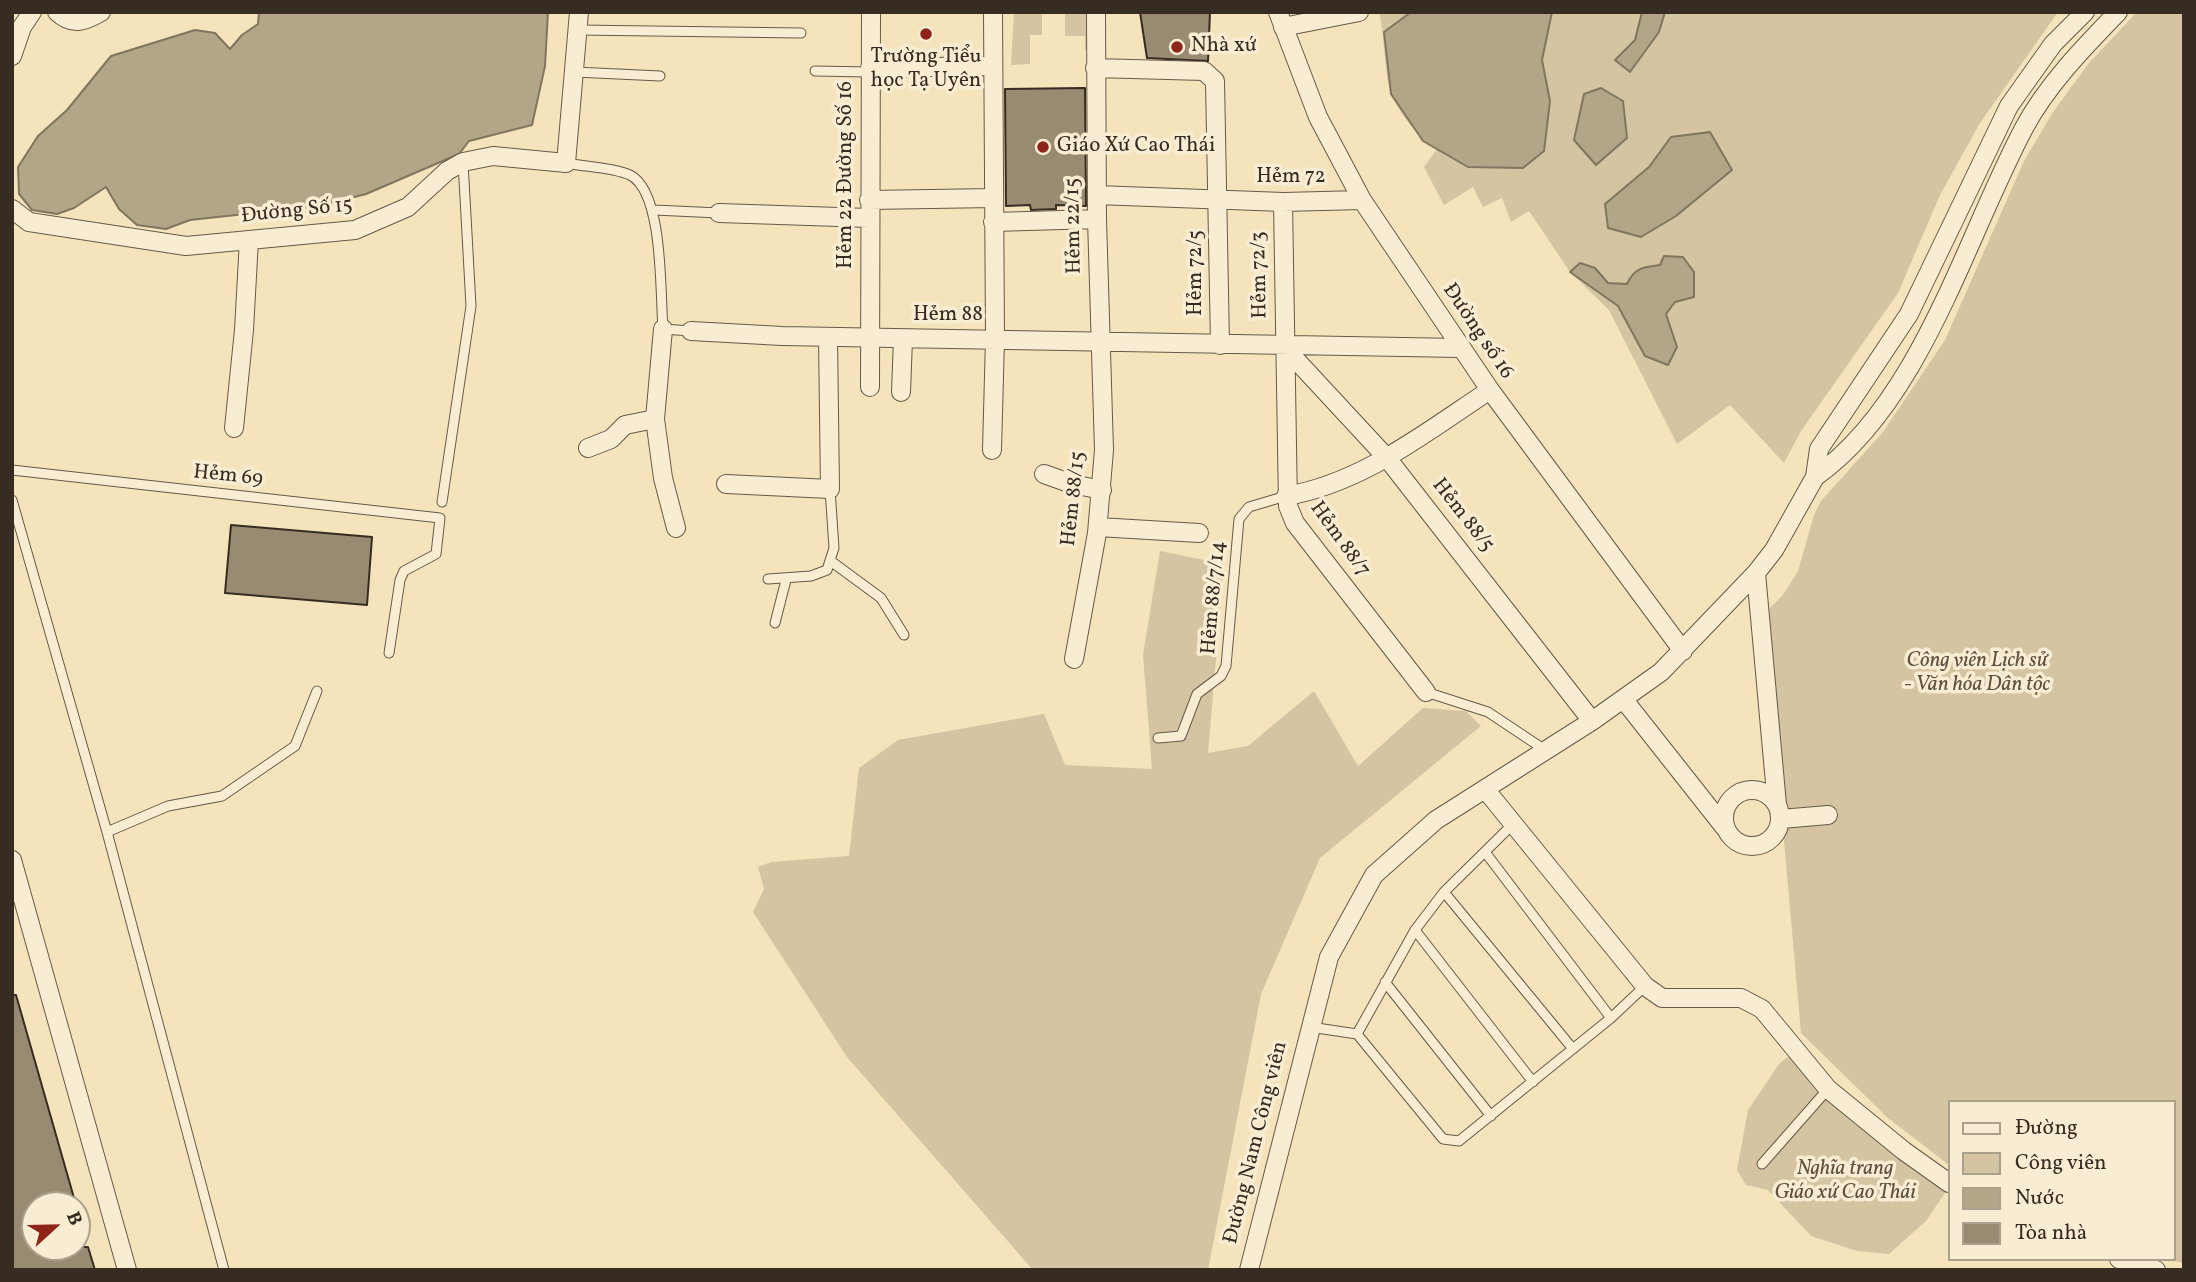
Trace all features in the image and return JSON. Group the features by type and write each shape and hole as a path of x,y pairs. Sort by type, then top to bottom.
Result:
{"street":[{"path":"12,57 22,27 32,12"},
{"path":"57,12 76,23 101,12"},
{"name":"Hẻm 22 Đường Số 16","path":"870,387 868,337 871,12"},
{"path":"992,450 995,339 993,12"},
{"name":"Hẻm 22/15","path":"1097,12 1095,68 1101,341"},
{"path":"1281,20 1359,12"},
{"path":"1815,477 1819,449 1909,314 2009,106 2053,44 2085,12"},
{"path":"1815,477 1835,463 1896,386 1936,317 2025,127 2090,41 2118,12"},
{"name":"Đường số 16","path":"1281,20 1318,117 1362,200 1460,348 1683,650"},
{"path":"566,163 578,21"},
{"path":"870,70 993,66"},
{"name":"Hẻm 72/5","path":"1095,68 1203,71 1210,74 1217,90 1220,345"},
{"name":"Đường Số 15","path":"12,209 30,222 186,246 355,230 379,222 408,207 447,171 463,162 492,156 566,163"},
{"name":"Hẻm 72","path":"1097,195 1219,201 1362,200"},
{"path":"719,213 869,209 993,198"},
{"name":"Hẻm 72/3","path":"1283,202 1285,348"},
{"path":"993,222 1097,219"},
{"path":"234,428 244,330 249,240"},
{"path":"663,329 655,419 663,478 676,528"},
{"name":"Hẻm 88","path":"691,331 1285,348 1460,348"},
{"path":"726,484 831,489 828,337"},
{"path":"901,392 903,339"},
{"name":"Hẻm 88/15","path":"1074,659 1098,527 1102,490 1101,341"},
{"name":"Hẻm 88/5","path":"1285,348 1387,458 1592,721"},
{"name":"Hẻm 88/7","path":"1285,348 1286,496 1295,523 1426,692"},
{"path":"1286,496 1360,472 1387,458 1490,390"},
{"path":"588,448 611,439 625,425 655,419"},
{"path":"1044,474 1072,484 1102,490"},
{"name":"Đường Nam Công viên","path":"1249,1270 1308,1026 1329,957 1374,875 1436,820 1623,700 1683,650 1756,573 1774,550 1815,477"},
{"path":"1098,527 1199,533"},
{"path":"1623,700 1736,842 1753,847 1769,841 1775,835 1779,812 1756,573"},
{"path":"1485,789 1645,986 1662,998 1741,998 1762,1009 1828,1089 1904,1151 1948,1182"},
{"path":"1726,828 1725,809 1736,794 1754,790 1771,797 1779,812"},
{"path":"1779,812 1828,815"},
{"path":"12,860 127,1270"},
{"path":"2126,1261 2156,1270"}],"lane":[{"path":"578,21 801,33"},
{"path":"815,71 870,70"},
{"path":"575,72 660,76"},
{"path":"442,502 471,306 463,162"},
{"path":"566,163 633,177 653,210 663,329"},
{"path":"653,210 719,213"},
{"name":"Hẻm 88","path":"663,329 691,331"},
{"name":"Hẻm 69","path":"12,470 440,520 436,554 430,560 412,566 404,572 400,580 389,653"},
{"path":"768,579 786,580 821,573 832,562 831,489"},
{"name":"Hẻm 88/7/14","path":"1158,738 1181,736 1197,694 1221,676 1226,666 1239,519 1249,507 1286,496"},
{"path":"12,500 107,832 224,1270"},
{"path":"832,562 881,598 904,635"},
{"path":"775,623 786,580"},
{"path":"107,832 168,806 222,796 295,746 317,691"},
{"path":"1426,692 1488,712 1545,750"},
{"path":"1357,1034 1415,930 1444,892 1513,824"},
{"path":"1485,852 1611,1018"},
{"path":"1444,892 1573,1049"},
{"path":"1415,930 1533,1082"},
{"path":"1385,982 1491,1116"},
{"path":"1308,1026 1357,1034 1443,1139 1459,1141 1611,1018 1645,986"},
{"path":"1762,1164 1828,1089"}],"green space":[{"path":"1014,12 1042,12 1042,35 1030,35 1030,64 1011,65"},
{"path":"1065,12 1096,12 1095,50 1085,50 1085,36 1065,36"},
{"path":"1379,12 2058,12 1980,123 1940,195 1898,293 1801,431 1784,463 1730,405 1677,444 1609,310 1570,272 1529,211 1511,222 1502,198 1483,207 1473,187 1444,205 1424,167 1437,149 1411,126 1389,87"},
{"name":"Công viên Lịch sử - Văn hóa Dân tộc","path":"2137,12 2184,12 2184,1263 2174,1261 2175,1100 1948,1100 1948,1164 1888,1118 1801,1033 1764,614 1783,595 1798,571 1814,515 1821,501 1883,432 1945,340 2024,161 2053,112 2089,63"},
{"path":"1160,551 1224,564 1208,753 1248,746 1314,691 1358,766 1423,708 1466,711 1481,726 1320,858 1261,994 1208,1270 1033,1270 847,1057 753,912 764,889 758,867 771,862 849,856 859,768 898,740 1044,714 1065,765 1152,769 1143,655"},
{"name":"Nghĩa trang Giáo xứ Cao Thái","path":"1794,1052 1947,1190 1926,1221 1889,1254 1857,1251 1811,1236 1768,1190 1746,1185 1737,1170 1748,1110 1779,1064"}],"water":[{"path":"259,12 548,12 545,66 532,125 469,141 459,154 366,194 319,206 190,220 166,229 137,225 119,209 106,187 74,208 57,214 32,210 19,194 18,167 38,136 67,110 111,56 195,30 215,33 230,49 242,35 258,24"},
{"path":"1411,12 1552,12 1542,60 1550,101 1544,151 1523,168 1468,167 1423,141 1391,94 1384,32"},
{"path":"1642,12 1665,12 1659,32 1630,72 1615,60 1635,40"},
{"path":"1601,88 1623,101 1627,138 1596,165 1574,140 1584,94"},
{"path":"1710,132 1732,170 1676,216 1641,237 1608,228 1605,204 1649,167 1671,137"},
{"path":"1664,256 1683,257 1694,272 1694,297 1675,302 1666,314 1677,347 1668,365 1645,356 1618,306 1570,272 1580,263 1595,268 1608,283 1627,284 1640,269 1660,265"}],"building":[{"name":"Nhà xứ","path":"1140,12 1210,12 1208,61 1147,58"},
{"name":"Giáo Xứ Cao Thái","path":"1085,88 1086,206 1056,205 1056,209 1031,210 1030,205 1006,206 1005,89"},
{"path":"231,525 372,537 367,605 225,593"},
{"path":"12,995 16,995 72,1191 21,1191 21,1261 91,1261 91,1257 95,1270 12,1270"}],"place":[{"name":"Trường Tiểu học Tạ Uyên","path":"926,34"},
{"name":"Nhà xứ","path":"1177,47"},
{"name":"Giáo Xứ Cao Thái","path":"1043,147"}]}
